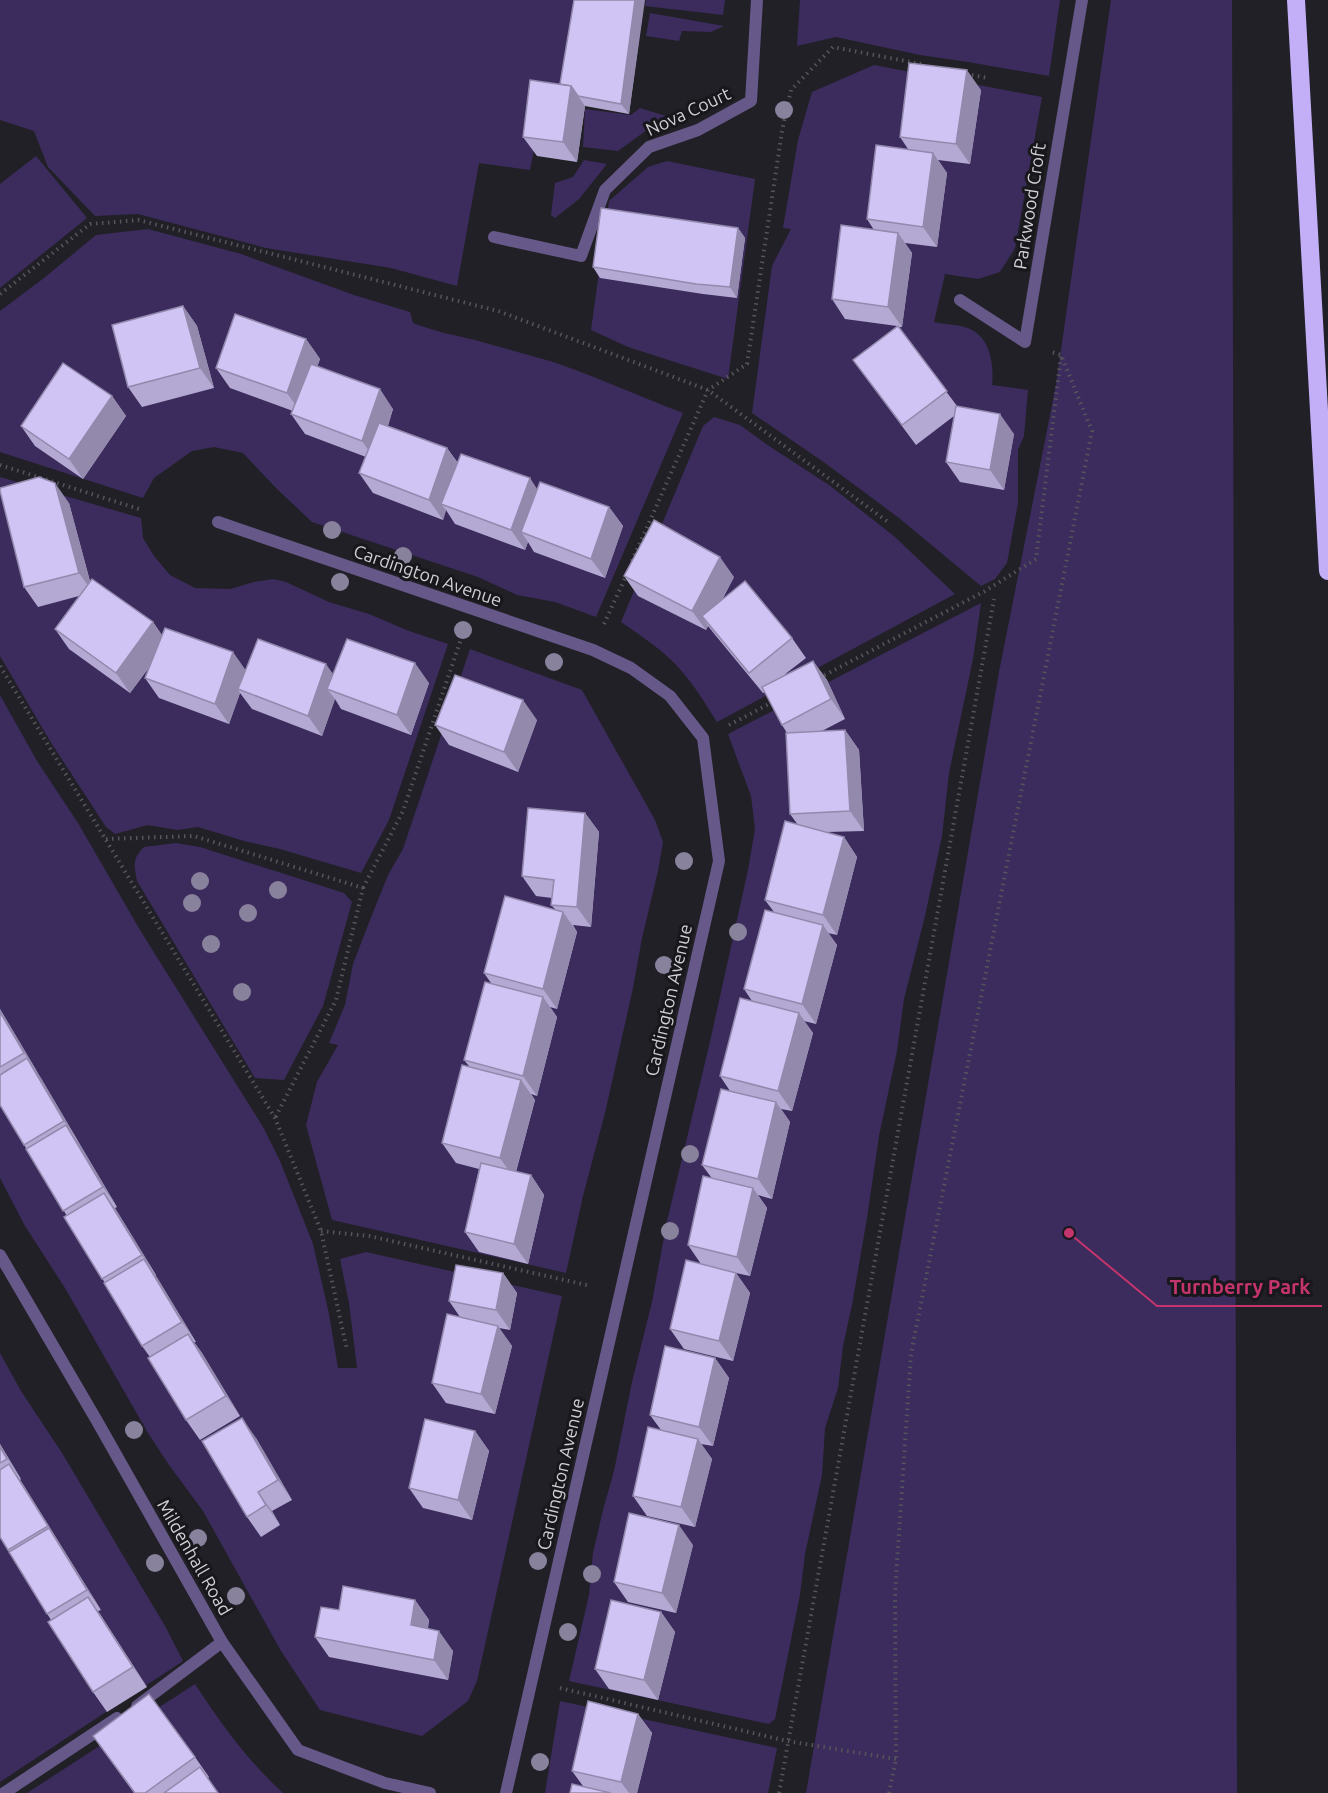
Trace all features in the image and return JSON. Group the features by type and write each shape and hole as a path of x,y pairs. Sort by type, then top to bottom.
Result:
{"highway":[{"path":"1296,0 1328,571"}],"street":[{"name":"Nova Court","path":"494,237 581,256 605,190 649,147 698,130 751,101 757,0"},
{"name":"Parkwood Croft","path":"1025,342 1082,0"},
{"path":"960,300 1025,342"},
{"name":"Cardington Avenue","path":"218,522 593,650 631,668 670,696 703,738 719,861 506,1793"},
{"name":"Mildenhall Road","path":"0,1255 222,1642 298,1750 385,1783 430,1793"},
{"path":"4,1793 135,1707 222,1642"}],"path":[{"path":"593,650 708,390 747,364 782,130 791,90 833,47 921,64"},
{"path":"966,74 988,78"},
{"path":"0,294 90,224 138,220 498,311 708,390 888,522"},
{"path":"889,1793 896,1759 895,1593 911,1354 1092,431 1061,356 1025,342"},
{"path":"818,678 985,591 1036,559 1061,356"},
{"path":"0,465 142,510"},
{"path":"779,1793 994,599"},
{"path":"275,1118 336,1000 363,888 403,811 471,608"},
{"path":"0,666 275,1118 321,1231 347,1350"},
{"path":"703,738 776,700"},
{"path":"106,839 194,836 363,888"},
{"path":"321,1231 369,1236 620,1293"},
{"path":"531,1681 787,1741 896,1759"}],"shaded area":[{"path":"0,0 583,0 566,103 544,100 530,170 479,163 457,286 391,268 266,248 138,214 95,216 48,167 34,131 0,120"},
{"path":"646,0 725,0 723,15 645,6"},
{"path":"800,0 1060,0 1049,76 920,55 836,37 797,46"},
{"path":"1111,0 1232,0 1237,1793 806,1793 999,672 1056,385"},
{"path":"650,13 724,26 711,32 682,31 679,41 646,36"},
{"path":"874,65 1042,97 1015,248 1000,272 978,279 945,274 934,322 963,327 978,334 990,354 992,385 1028,390 1024,436 1018,450 1018,503 1007,563 995,579 981,586 899,518 752,413 772,266 791,229 783,228 798,140 812,92"},
{"path":"640,108 666,116 618,151 583,147 585,109 631,115"},
{"path":"36,156 87,218 0,288 0,184"},
{"path":"584,160 607,164 579,199 555,218 551,215 555,183 573,177"},
{"path":"667,161 755,179 728,379 628,347 591,330 609,201 648,167"},
{"path":"148,229 241,254 354,295 410,312 413,323 421,326 550,361 683,413 596,617 555,602 517,595 478,577 312,522 243,453 214,447 192,451 154,478 143,498 0,452 0,311 96,235"},
{"path":"714,417 740,425 829,485 895,537 955,594 717,722 673,661 652,643 621,622 703,426"},
{"path":"0,477 141,518 143,538 154,556 170,575 195,588 230,589 273,579 286,582 329,602 369,614 448,644 389,820 361,873 198,827 177,830 148,825 115,834 106,827 50,741 0,656"},
{"path":"981,603 973,659 949,773 942,836 904,999 897,1051 879,1136 867,1218 843,1346 838,1388 825,1428 822,1475 775,1719 769,1724 569,1681 589,1595 593,1553 652,1302 667,1221 709,1046 755,829 751,796 728,734"},
{"path":"470,649 582,690 655,820 663,842 605,1113 566,1273 332,1220 306,1125 317,1082 338,1045 329,1043 345,1005 353,964 388,875 403,849"},
{"path":"0,695 37,761 78,823 140,930 263,1127 280,1161 313,1244 329,1314 338,1368 357,1368 349,1303 340,1259 366,1252 562,1296 477,1681 468,1701 422,1736 320,1710 281,1651 203,1511 148,1433 65,1288 25,1226 0,1178"},
{"path":"176,843 200,847 344,893 352,902 323,1006 284,1080 255,1078 137,881 135,862 137,855 144,847"},
{"path":"0,1353 165,1626 183,1661 0,1782"},
{"path":"195,1684 236,1742 283,1793 27,1793"},
{"path":"560,1701 777,1748 768,1793 545,1793"}],"building":[{"path":"574,0 635,0 621,104 578,96 571,86 560,84"},
{"path":"909,63 967,70 956,144 900,137"},
{"path":"530,80 571,86 563,142 523,137"},
{"path":"876,145 933,153 923,227 867,219"},
{"path":"601,208 738,228 730,287 696,284 593,267"},
{"path":"841,225 898,233 888,307 832,299"},
{"path":"183,306 200,368 128,387 112,325"},
{"path":"235,314 306,339 287,393 216,368"},
{"path":"898,326 947,391 902,425 853,360"},
{"path":"63,363 112,396 69,459 21,426"},
{"path":"311,364 380,389 362,441 291,414"},
{"path":"956,406 1000,414 990,470 946,462"},
{"path":"379,423 447,448 429,500 359,473"},
{"path":"461,454 530,478 511,530 441,504"},
{"path":"39,477 55,483 79,573 24,587 0,488"},
{"path":"540,482 609,507 591,559 521,532"},
{"path":"654,520 720,557 692,611 624,576"},
{"path":"92,579 153,622 116,673 55,629"},
{"path":"745,581 792,638 749,673 702,616"},
{"path":"165,628 233,652 215,704 145,678"},
{"path":"258,639 326,664 308,716 238,689"},
{"path":"347,639 415,663 397,715 327,689"},
{"path":"813,661 831,699 782,725 762,687"},
{"path":"455,675 523,700 504,752 435,725"},
{"path":"845,730 850,811 790,814 786,733"},
{"path":"528,808 585,813 577,907 551,905 554,880 522,876"},
{"path":"785,821 844,837 823,915 765,900"},
{"path":"505,896 563,912 543,989 484,973"},
{"path":"765,910 823,925 802,1004 744,989"},
{"path":"485,982 543,997 523,1076 464,1060"},
{"path":"740,998 799,1013 778,1091 720,1076"},
{"path":"0,1012 24,1053 0,1067"},
{"path":"27,1058 64,1121 24,1145 0,1105 0,1075"},
{"path":"462,1065 521,1080 500,1158 442,1143"},
{"path":"721,1089 776,1102 758,1179 702,1165"},
{"path":"66,1125 103,1187 63,1211 26,1149"},
{"path":"481,1163 531,1175 514,1244 465,1232"},
{"path":"703,1176 753,1188 737,1257 688,1245"},
{"path":"104,1193 142,1255 102,1279 64,1217"},
{"path":"144,1259 182,1322 142,1346 104,1283"},
{"path":"686,1260 736,1273 719,1341 670,1329"},
{"path":"456,1265 503,1273 496,1310 449,1301"},
{"path":"447,1314 498,1326 481,1394 432,1383"},
{"path":"188,1334 226,1396 186,1420 148,1358"},
{"path":"665,1346 715,1358 699,1427 650,1415"},
{"path":"242,1418 278,1480 258,1492 266,1505 247,1517 202,1441"},
{"path":"425,1419 475,1431 458,1500 409,1488"},
{"path":"648,1427 698,1439 681,1507 633,1496"},
{"path":"0,1447 7,1459 0,1463"},
{"path":"9,1464 48,1526 8,1550 0,1537 0,1470"},
{"path":"629,1513 679,1525 662,1593 614,1582"},
{"path":"49,1528 87,1590 47,1614 9,1552"},
{"path":"343,1586 415,1600 411,1625 439,1631 434,1660 315,1637 321,1607 339,1610"},
{"path":"88,1597 133,1667 93,1692 48,1622"},
{"path":"611,1600 661,1612 644,1680 595,1669"},
{"path":"149,1694 195,1757 145,1793 135,1793 93,1736"},
{"path":"588,1701 638,1714 621,1782 572,1771"},
{"path":"200,1767 218,1793 164,1793"},
{"path":"572,1784 611,1793 570,1793"}],"place":[{"name":"Turnberry Park","path":"1069,1233"}]}
